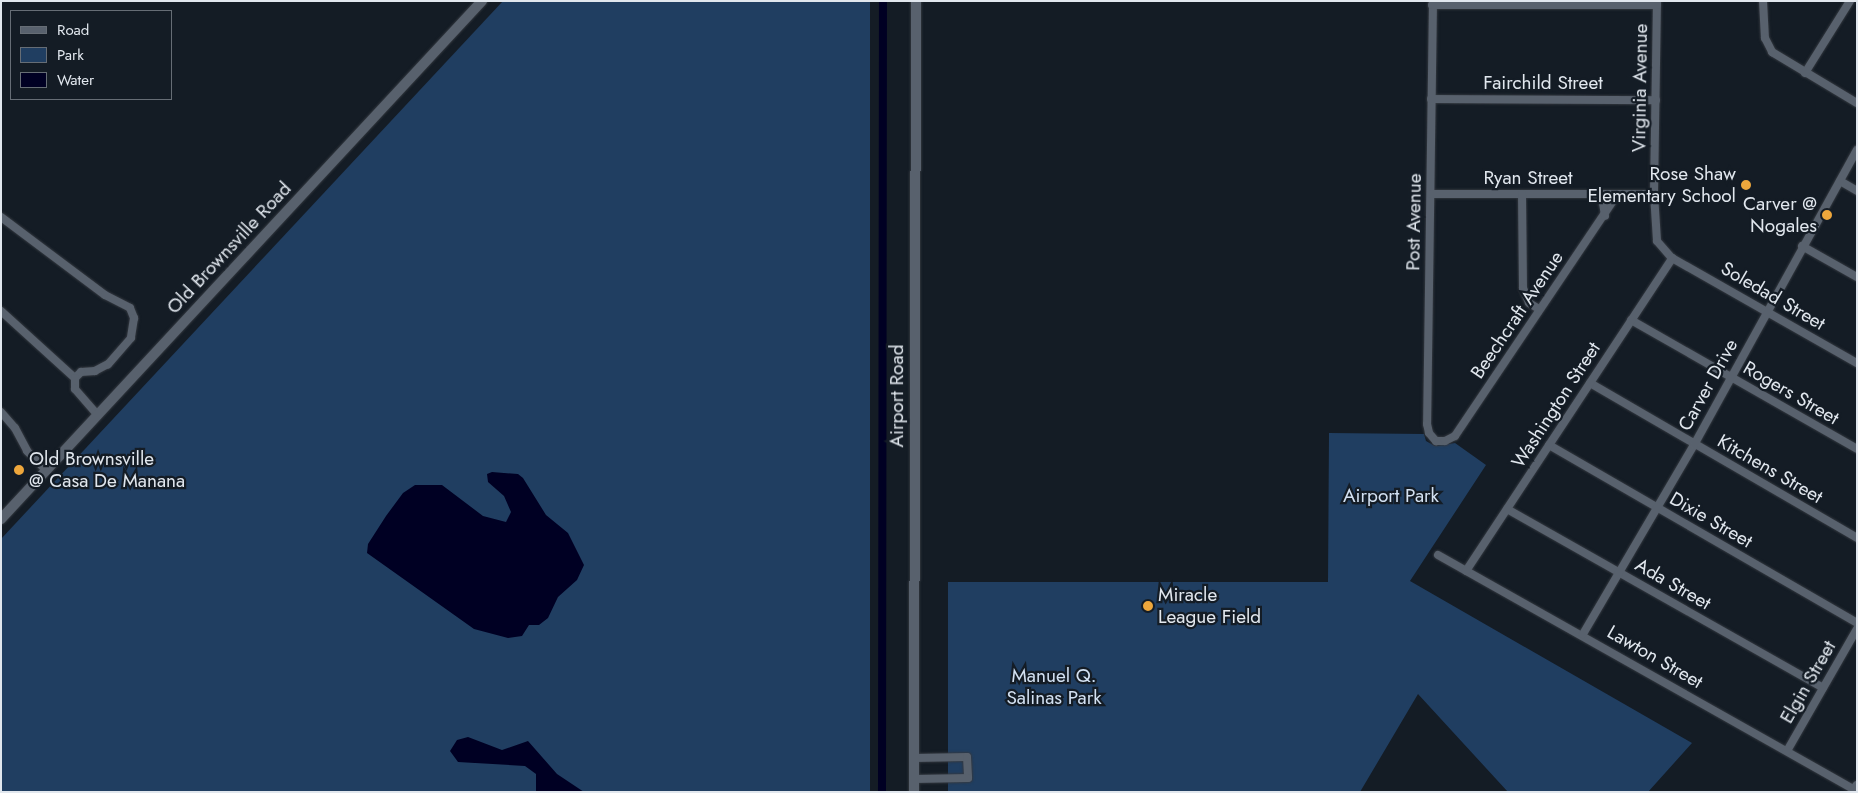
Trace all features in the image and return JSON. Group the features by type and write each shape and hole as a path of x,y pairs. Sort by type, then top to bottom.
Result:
{"street":[{"name":"Old Brownsville Road","path":"1,519 482,1"},
{"name":"Airport Road","path":"914,792 916,1"},
{"path":"1763,1 1765,38 1772,52 1857,103"},
{"path":"1805,73 1850,1"},
{"path":"1432,3 1657,3"},
{"name":"Post Avenue","path":"1432,3 1427,424 1429,433 1436,441"},
{"name":"Virginia Avenue","path":"1657,3 1655,235 1661,248 1672,258"},
{"name":"Fairchild Street","path":"1431,99 1656,100"},
{"name":"Carver Drive","path":"1583,634 1694,445 1732,377 1766,310 1857,150"},
{"path":"1840,181 1857,191"},
{"name":"Ryan Street","path":"1431,194 1654,194"},
{"path":"1522,194 1523,288 1528,303 1539,309"},
{"path":"1596,194 1603,203 1604,216"},
{"name":"Beechcraft Avenue","path":"1436,441 1445,441 1455,436 1617,195"},
{"path":"1,217 105,294 130,308 134,318 131,338 108,364 95,371 81,372 75,378 75,389 98,415"},
{"path":"1802,246 1857,276"},
{"name":"Soledad Street","path":"1672,258 1857,362"},
{"name":"Washington Street","path":"1466,571 1672,258"},
{"path":"1,311 75,378"},
{"name":"Rogers Street","path":"1631,320 1857,450"},
{"name":"Kitchens Street","path":"1590,383 1857,538"},
{"path":"1,412 15,428 27,451 46,471"},
{"name":"Dixie Street","path":"1549,445 1857,624"},
{"name":"Ada Street","path":"1507,509 1823,688"},
{"name":"Lawton Street","path":"1438,555 1583,634 1855,789"},
{"name":"Elgin Street","path":"1787,751 1857,629"},
{"path":"914,758 968,758 968,778 914,779"}],"green space":[{"path":"503,1 870,1 870,792 1,792 1,539"},
{"name":"Manuel Q. Salinas Park","path":"1329,433 1424,434 1426,441 1435,446 1455,443 1486,465 1410,581 1692,743 1648,792 1508,792 1418,694 1360,792 948,792 948,582 1328,582"}],"water":[{"path":"492,472 518,474 523,478 546,515 568,533 584,565 577,580 558,597 548,618 539,625 529,625 522,636 508,638 474,629 367,553 368,544 386,516 403,493 415,485 442,485 483,516 506,522 511,512 504,496 488,482 487,474"},
{"path":"468,737 502,750 528,741 557,774 584,792 536,792 536,774 525,766 458,762 450,751 457,740"}],"waterway":[{"path":"882,792 883,1"}],"place":[{"name":"Rose Shaw Elementary School","path":"1746,185"},
{"name":"Carver @ Nogales","path":"1827,215"},
{"name":"Old Brownsville @ Casa De Manana","path":"19,470"},
{"name":"Miracle League Field","path":"1148,606"}],"park label":[{"name":"Airport Park","path":"1391,496"}]}
